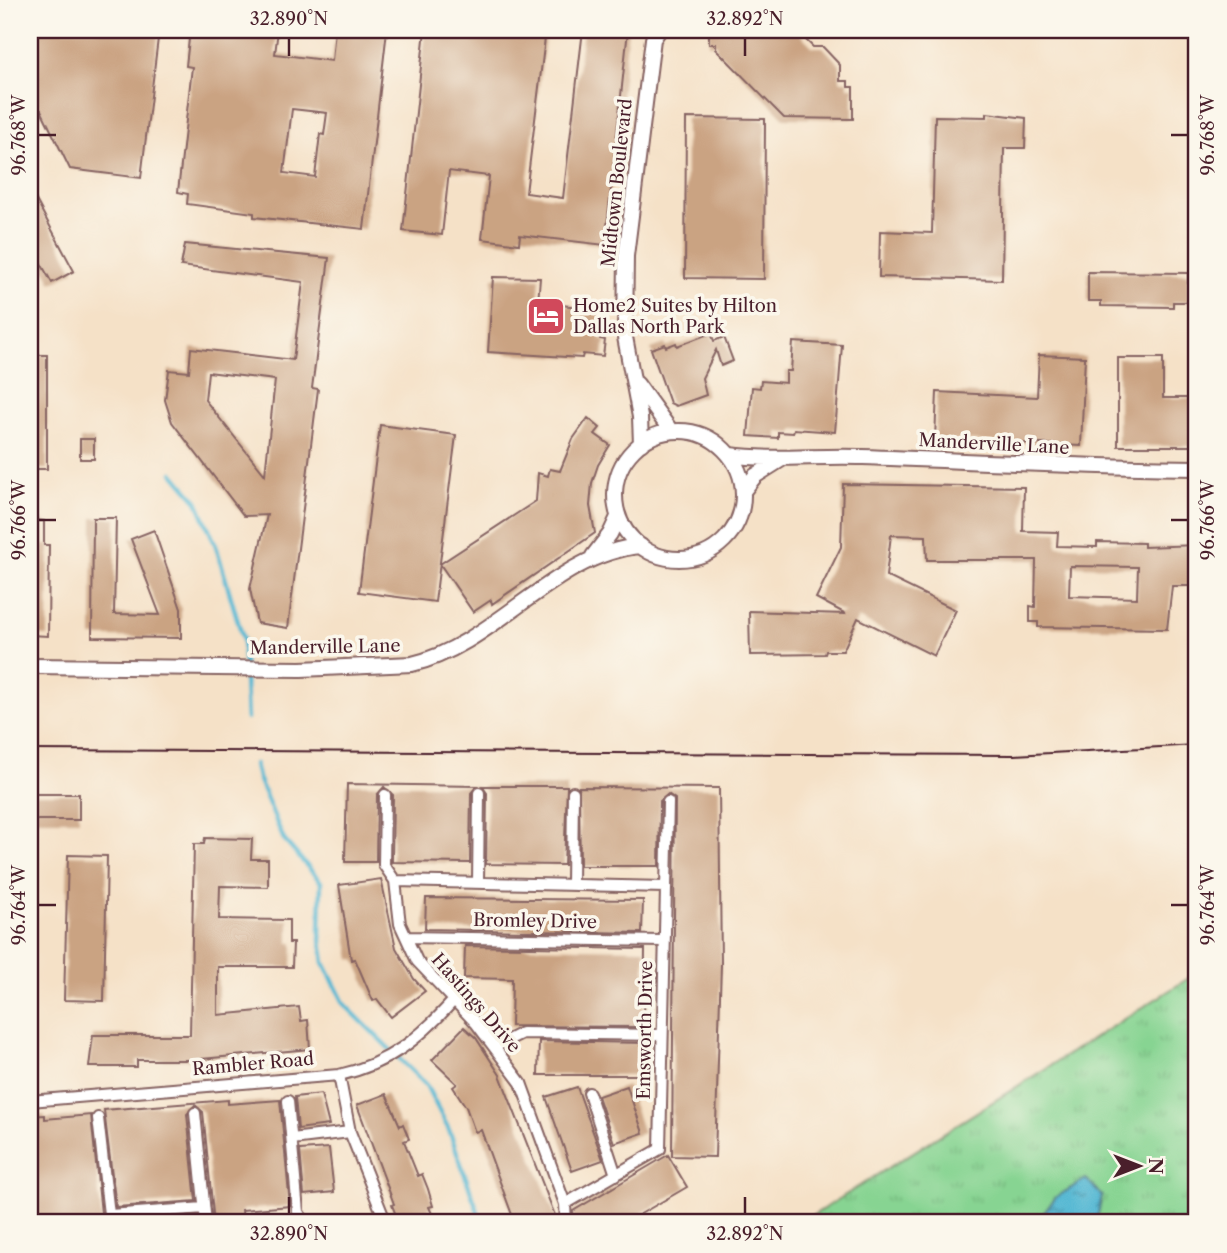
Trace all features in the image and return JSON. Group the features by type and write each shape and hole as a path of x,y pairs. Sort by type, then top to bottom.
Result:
{"street":[{"name":"Midtown Boulevard","path":"640,444 640,417 625,337 626,256 654,33"},
{"name":"Midtown Boulevard","path":"631,374 646,400 671,431"},
{"path":"671,431 705,436 730,455 744,490 741,514 733,532 710,551 682,559 662,557 641,546 623,528 618,517 617,480 625,462 640,444 671,431"},
{"name":"Manderville Lane","path":"730,455 752,458 789,456 1059,467 1197,468"},
{"path":"744,490 755,475 789,456"},
{"name":"Manderville Lane","path":"591,559 610,534 618,517"},
{"name":"Manderville Lane","path":"30,666 384,667 430,660 478,634 591,559 622,548 641,546"},
{"path":"572,885 573,792"},
{"path":"478,883 479,793"},
{"name":"Hastings Drive","path":"384,795 384,865 395,881 400,924 417,961 454,1000 521,1083 565,1204 566,1223"},
{"name":"Emsworth Drive","path":"565,1204 660,1149 667,802"},
{"path":"395,881 665,887"},
{"name":"Bromley Drive","path":"406,937 663,941"},
{"name":"Rambler Road","path":"30,1101 339,1074 364,1069 412,1043 454,1000"},
{"path":"494,1047 522,1033 662,1035"},
{"path":"339,1074 350,1132 386,1223"},
{"path":"589,1093 616,1174"},
{"path":"288,1101 299,1212 305,1223"},
{"path":"195,1113 206,1223"},
{"path":"98,1118 110,1219 204,1208"},
{"path":"292,1139 350,1132"}],"green space":[{"path":"1197,973 1197,1223 801,1223"}],"water":[{"path":"1086,1179 1102,1196 1096,1223 1036,1223 1056,1197"}],"building":[{"path":"30,30 159,30 141,178 70,169 41,110 30,109"},
{"path":"190,30 278,30 275,54 332,61 335,30 387,30 364,229 254,217 254,213 187,204 188,194 178,192 192,67 186,66","holes":["292,109 327,113 324,135 320,134 315,177 284,173"]},
{"path":"425,30 546,30 526,193 563,198 583,30 628,30 605,245 520,235 519,244 482,239 489,176 449,171 442,235 403,231"},
{"path":"709,30 796,30 813,47 823,47 840,65 840,81 848,81 848,87 853,87 853,119 784,118 716,49 716,44 709,44"},
{"path":"987,113 1026,118 1025,148 1004,148 1002,280 879,277 880,231 932,233 935,116 987,117"},
{"path":"686,118 765,119 764,279 685,278"},
{"path":"30,189 74,271 52,283 30,244"},
{"path":"185,244 329,258 312,388 318,389 288,628 257,623 250,589 267,515 244,516 172,422 165,400 169,370 189,372 191,348 293,360 303,282 181,266","holes":["208,372 275,380 265,475 205,400"]},
{"path":"1088,272 1188,273 1188,302 1173,302 1173,307 1101,306 1101,301 1088,301"},
{"name":"Home2 Suites by Hilton Dallas North Park","path":"493,277 540,278 538,303 603,309 600,339 605,340 603,356 583,354 582,358 488,352"},
{"path":"711,333 714,341 724,337 733,361 721,366 716,350 702,378 706,395 676,406 670,403 651,349 665,344 666,347 676,343 677,346"},
{"path":"793,342 842,345 835,432 794,429 793,433 778,432 778,438 748,436 752,387 760,388 761,381 786,383 786,371 791,371"},
{"path":"30,355 47,355 47,469 30,469"},
{"path":"1039,355 1085,357 1081,446 935,439 937,392 1037,397"},
{"path":"1118,358 1163,358 1163,398 1197,398 1197,446 1118,446"},
{"path":"588,418 600,428 595,434 610,445 598,465 592,483 590,506 595,533 492,604 491,600 473,612 440,564 536,501 538,473 548,476 550,469 560,471 573,439"},
{"path":"380,425 456,435 435,602 359,592"},
{"path":"80,439 94,439 94,459 80,459"},
{"path":"843,484 1024,487 1023,531 1058,532 1057,546 1097,547 1097,542 1144,543 1144,547 1197,545 1197,586 1172,586 1167,629 1038,627 1038,622 1030,622 1030,606 1035,607 1036,560 927,560 926,536 891,535 886,576 956,610 934,656 858,618 843,651 826,651 825,654 750,655 749,611 846,614 816,598 841,547","holes":["1070,566 1138,567 1137,598 1069,596"]},
{"path":"93,518 116,518 114,614 160,615 131,539 154,530 181,609 181,638 92,637"},
{"path":"30,520 44,521 44,545 49,545 48,636 30,635"},
{"path":"347,784 477,786 471,793 470,863 392,862 393,795 384,787 377,795 376,862 345,862"},
{"path":"482,786 567,786 564,865 486,864 487,793"},
{"path":"579,787 719,788 721,964 715,1157 672,1156 675,799 668,794 660,801 659,866 580,866"},
{"path":"30,794 79,794 79,820 30,820"},
{"path":"205,838 252,839 251,859 268,859 268,887 220,886 219,919 289,920 289,943 293,943 292,967 218,967 218,1015 299,1007 301,1021 308,1020 310,1049 190,1060 137,1060 137,1067 89,1067 93,1035 190,1035 194,844 204,844"},
{"path":"68,855 107,856 104,1001 64,1000"},
{"path":"381,879 396,948 414,979 425,991 391,1017 377,999 373,1001 355,959 351,960 339,885"},
{"path":"426,898 643,900 642,933 425,929"},
{"path":"465,946 645,949 644,1027 511,1026 512,979 464,978"},
{"path":"464,1027 476,1038 500,1075 558,1223 515,1223 481,1130 475,1132 466,1107 453,1087 457,1084 432,1060"},
{"path":"539,1041 644,1043 643,1075 538,1075"},
{"path":"627,1086 643,1133 614,1143 598,1096"},
{"path":"577,1087 603,1160 572,1171 546,1097"},
{"path":"321,1094 329,1125 298,1129 295,1097"},
{"path":"386,1094 409,1139 404,1141 418,1176 422,1174 428,1189 433,1206 429,1207 436,1223 399,1223 392,1205 394,1204 357,1105"},
{"path":"228,1100 228,1104 280,1100 290,1206 242,1210 243,1223 214,1223 203,1112 195,1105 187,1114 196,1201 116,1207 104,1110"},
{"path":"45,1115 45,1119 91,1115 102,1223 30,1223 30,1116"},
{"path":"329,1148 334,1192 304,1195 300,1150"},
{"path":"668,1155 687,1187 625,1223 574,1223 573,1211"},
{"path":"197,1216 198,1223 118,1223 118,1222"}],"waterway":[{"path":"173,473 197,501 216,546 243,639 247,719"},
{"path":"255,764 258,778 284,840 321,882 320,933 324,963 345,1005 426,1085 449,1130 482,1223"}],"tram line":[{"path":"30,750 1014,755 1197,745"}],"place":[{"name":"Home2 Suites by Hilton Dallas North Park","path":"546,316"}]}
